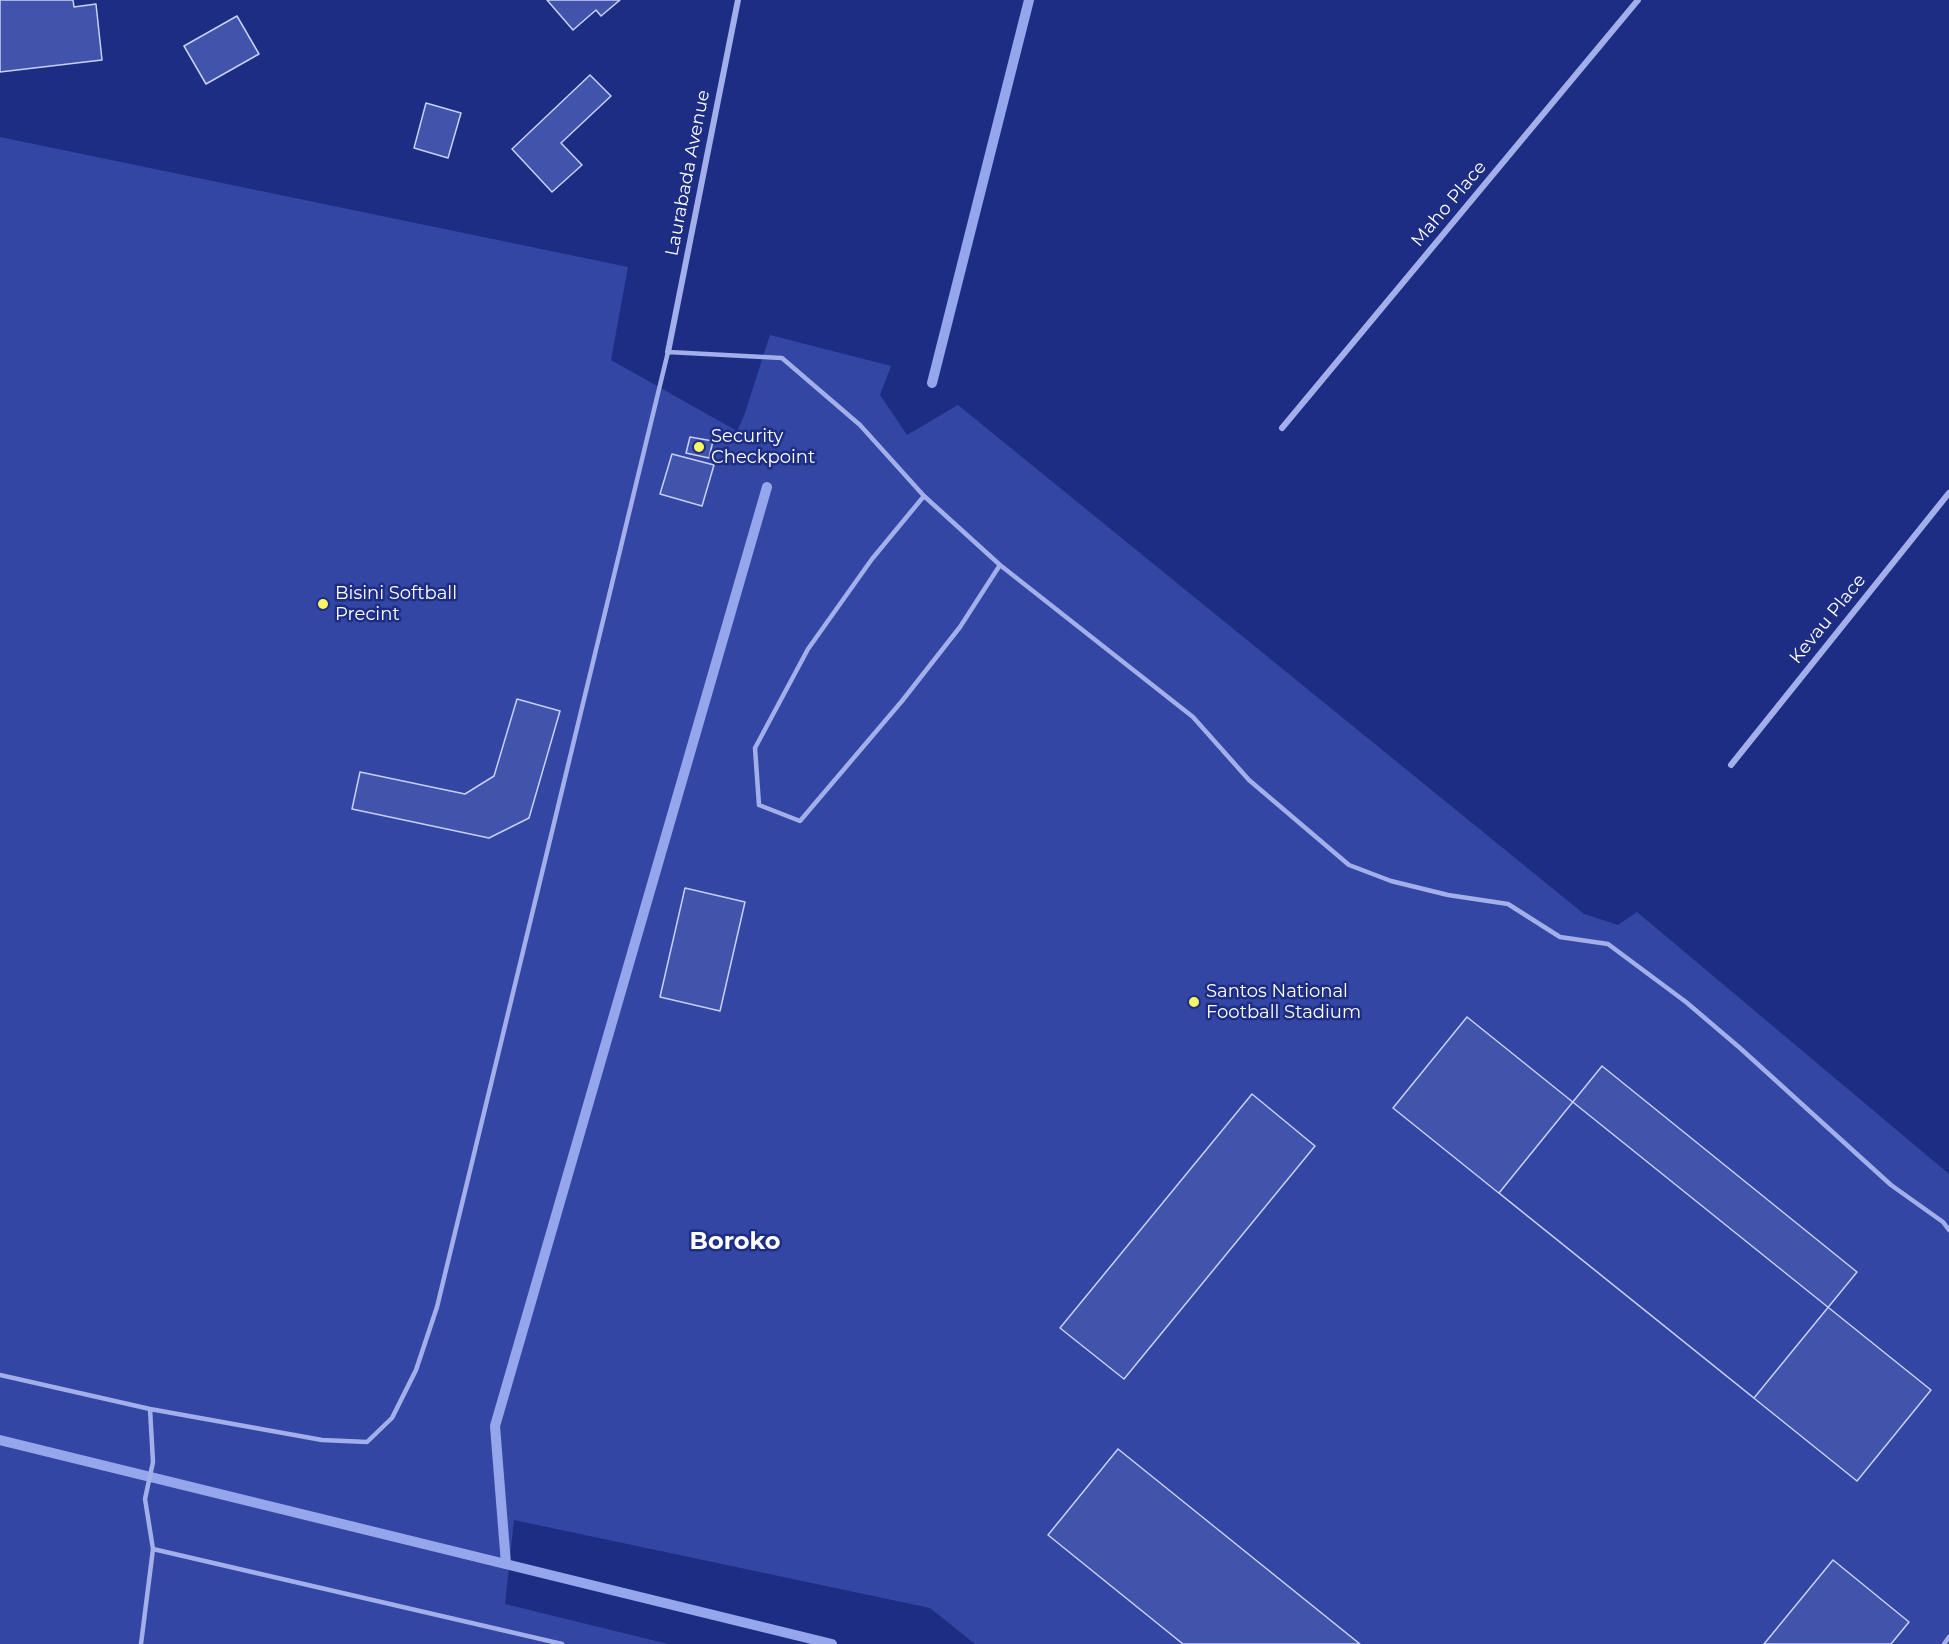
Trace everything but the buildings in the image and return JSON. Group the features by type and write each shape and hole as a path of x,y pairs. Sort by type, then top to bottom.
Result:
{"street":[{"name":"Laurabada Avenue","path":"668,352 738,0"},
{"name":"Maho Place","path":"1282,428 1638,0"},
{"name":"Kevau Place","path":"1731,765 1949,493"}],"lane":[{"path":"0,1375 150,1408 322,1440 367,1442 392,1418 416,1370 438,1307 668,352 782,358 860,425 924,496 1000,566 1193,717 1249,780 1349,865 1391,881 1448,895 1508,904 1560,937 1608,944 1686,1002 1891,1185 1943,1222 1949,1230"},
{"path":"924,496 872,559 808,649 760,738 755,748 759,805 800,821 902,701 960,627 1000,566"},
{"path":"141,1644 153,1549 145,1499 153,1461 150,1408"},
{"path":"153,1549 562,1644"},
{"path":"1944,1644 1949,1637"}],"shaded area":[{"path":"0,137 628,267 611,360 737,431 770,335 891,366 880,395 907,435 958,405 1584,914 1618,925 1637,912 1949,1174 1949,1644 975,1644 930,1608 514,1520 505,1604 668,1644 0,1644"}],"waterway":[{"path":"932,383 1029,0"},
{"path":"506,1564 495,1426 767,487"},
{"path":"0,1440 832,1644"}],"place":[{"name":"Security Checkpoint","path":"699,447"},
{"name":"Bisini Softball Precint","path":"323,604"},
{"name":"Santos National Football Stadium","path":"1194,1002"}],"district":[{"name":"Boroko","path":"735,1242"}]}
